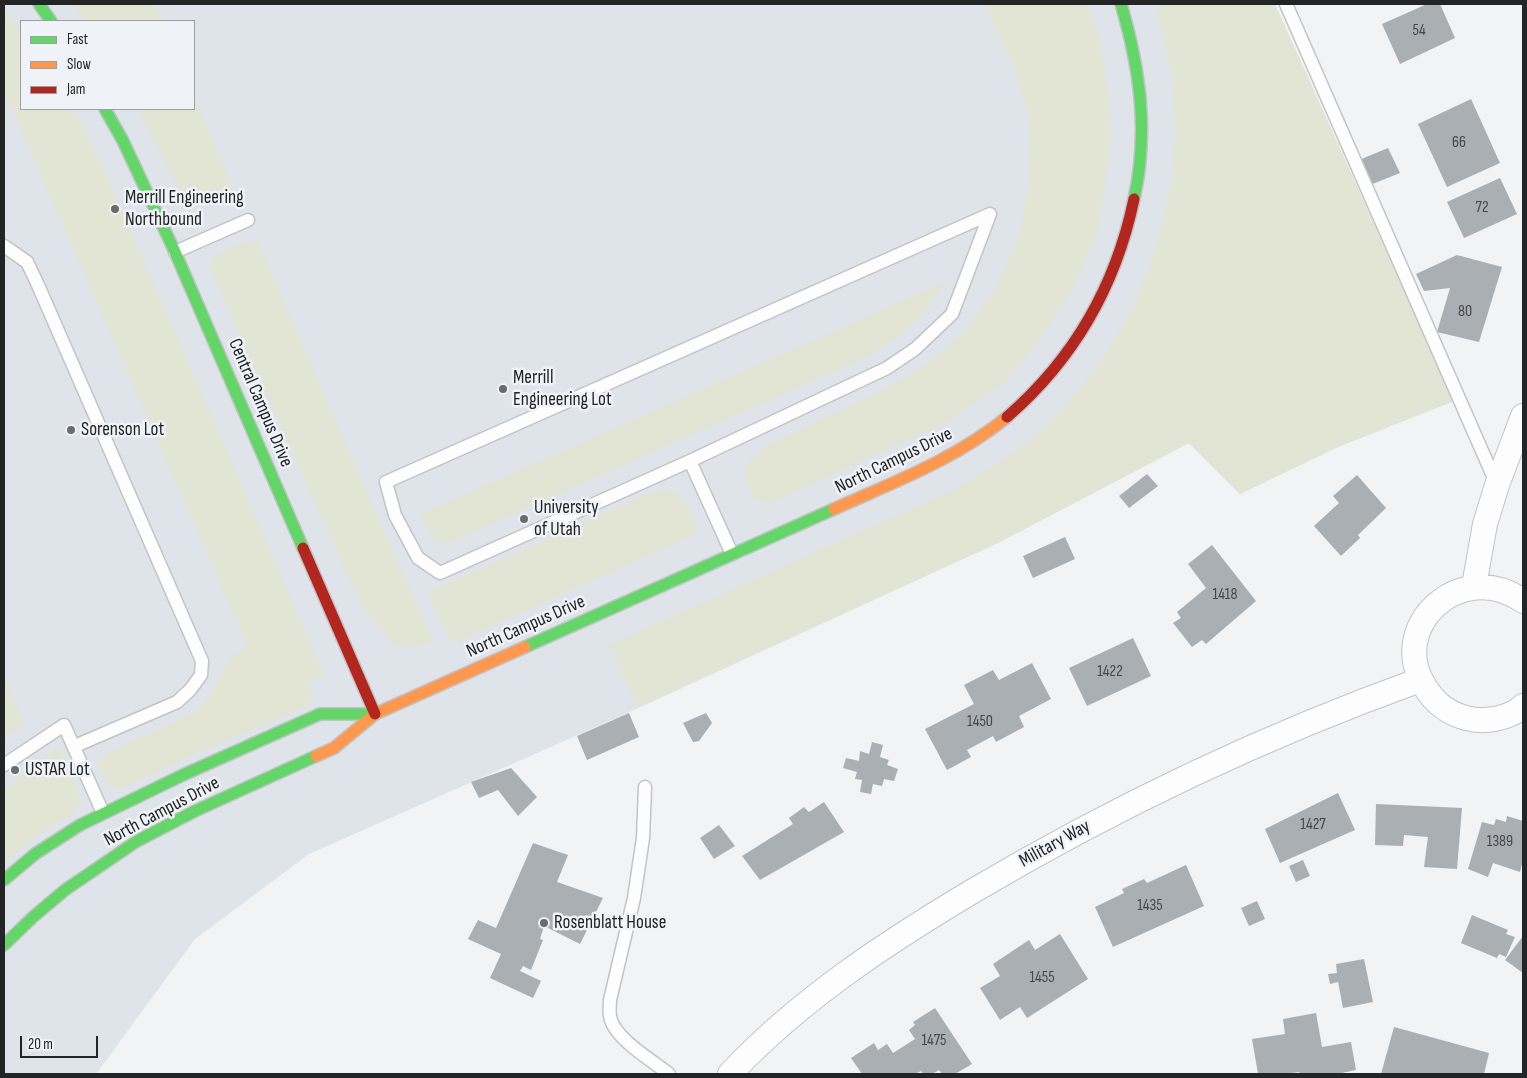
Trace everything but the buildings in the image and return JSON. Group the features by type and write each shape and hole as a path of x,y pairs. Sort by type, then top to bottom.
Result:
{"main road":[{"path":"39,4 50,20"},
{"name":"North Campus Drive","path":"4,945 33,916 89,873 137,841 195,811 334,748 375,714 937,463 977,440 1014,411 1046,379 1073,345 1097,308 1116,267 1131,223 1139,178 1142,135 1141,98 1132,41 1121,4"},
{"name":"Central Campus Drive","path":"107,110 175,252 375,714"},
{"name":"North Campus Drive","path":"4,880 35,854 58,839 104,813 185,774 320,714 375,714"},
{"path":"4,928 33,916"}],"street":[{"path":"1474,586 1485,524 1497,485 1523,416"},
{"path":"1522,709 1499,719 1475,721 1452,714 1432,700 1420,680 1414,660 1416,639 1424,620 1437,603 1454,592 1474,586 1494,587 1512,593 1523,601"},
{"name":"Military Way","path":"739,1071 794,1012 870,957 932,915 1060,841 1181,779 1327,715 1420,680"}],"lane":[{"path":"1286,4 1497,485"},
{"path":"990,214 952,314 915,349 887,368 690,461 440,573 418,558 395,515 386,482 990,214"},
{"path":"175,252 248,220"},
{"path":"4,246 27,262 38,285 202,661 202,675 177,702 74,746"},
{"path":"690,461 732,554"},
{"path":"4,766 64,725 104,813"},
{"path":"645,787 643,838 634,898 610,1000 610,1016 613,1026 622,1036 669,1074"}],"shaded area":[{"name":"University of Utah","path":"4,4 1271,4 1347,175 1454,401 1338,447 1240,494 1189,443 998,543 632,711 309,854 195,939 96,1074 4,1074"}],"green space":[{"path":"71,4 155,4 163,20 83,20"},
{"path":"983,4 1086,4 1099,35 1111,115 1110,151 1097,233 1071,292 1036,345 1004,382 949,421 771,503 757,501 748,488 744,472 748,461 767,445 891,386 927,363 962,335 997,286 1020,233 1029,182 1030,123 1015,68"},
{"path":"1155,4 1275,4 1454,401 1338,447 1240,494 1189,443 998,543 638,707 608,645 965,483 1002,461 1036,435 1078,391 1106,353 1129,313 1148,271 1162,227 1171,182 1175,136 1173,89 1168,57"},
{"path":"8,14 20,30 20,110 74,110 104,169 324,674 308,682 313,693 308,706 123,787 113,786 106,782 98,765 101,759 108,752 188,716 199,709 231,658 237,652 248,647 4,92 4,17"},
{"path":"195,97 235,192 190,212 138,110 195,110"},
{"path":"257,240 434,642 405,648 388,640 359,602 209,266 217,255 234,246"},
{"path":"947,281 913,325 867,357 451,542 436,543 420,514"},
{"path":"664,489 676,492 685,501 698,529 692,536 451,644 427,593 647,494"},
{"path":"4,677 24,723 4,738"},
{"path":"56,749 61,753 76,786 79,799 77,810 25,846 4,864 4,790"}],"traffic: fast":[{"path":"39,4 50,20"},
{"path":"1121,4 1133,52 1140,101 1141,149 1134,199"},
{"path":"106,110 123,141 175,252 303,548"},
{"path":"525,647 834,509"},
{"path":"4,880 35,854 80,825 185,774 320,714 375,714"},
{"path":"4,945 65,890 137,841 195,811 316,756"}],"traffic: slow":[{"path":"834,509 924,469 967,445 1007,417"},
{"path":"316,756 334,748 375,714 525,647"}],"traffic: jam":[{"path":"1007,417 1053,371 1089,318 1104,290 1116,261 1134,199"},
{"path":"303,548 375,714"}],"place":[{"name":"Merrill Engineering Northbound","path":"115,209"},
{"name":"Merrill Engineering Lot","path":"503,389"},
{"name":"Sorenson Lot","path":"71,430"},
{"name":"University of Utah","path":"524,519"},
{"name":"USTAR Lot","path":"15,770"},
{"name":"Rosenblatt House","path":"544,923"}]}
